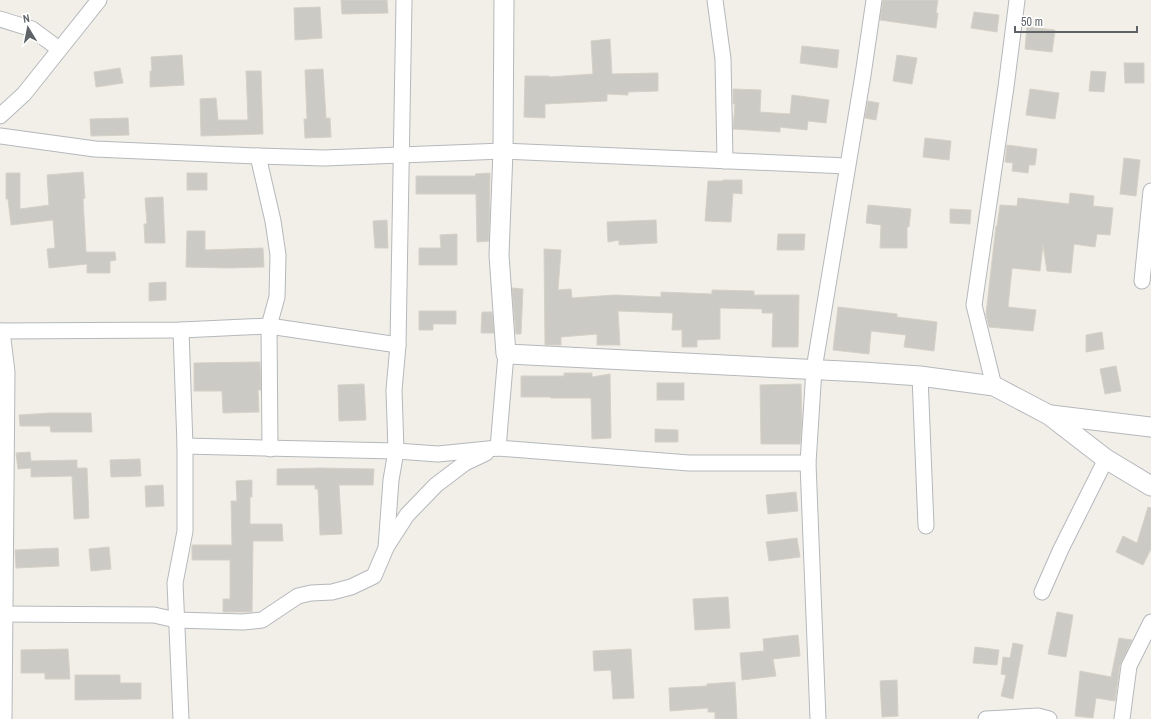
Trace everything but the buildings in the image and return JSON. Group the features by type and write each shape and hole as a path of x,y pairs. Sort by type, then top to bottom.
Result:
{"street":[{"path":"0,116 24,94 59,48 99,0"},
{"path":"386,548 391,480 396,451 394,390 398,345 401,229 400,154 404,0"},
{"path":"498,448 506,354 499,255 503,151 504,0"},
{"path":"715,0 723,59 725,161"},
{"path":"818,719 808,463 814,369 874,0"},
{"path":"994,386 974,305 1006,87 1017,0"},
{"path":"0,19 32,29 59,48"},
{"path":"0,136 95,149 258,156 324,158 503,151 847,166"},
{"path":"258,156 278,255 277,297 269,326 270,449"},
{"path":"1142,281 1151,192"},
{"path":"4,719 3,614 6,372 1,331 181,330 269,326 398,345"},
{"path":"181,330 185,446 184,530 175,583 181,719"},
{"path":"506,354 814,369 920,376 994,386 1049,415 1106,459 1151,486"},
{"path":"920,376 926,526"},
{"path":"1049,415 1151,427"},
{"path":"185,446 396,451 438,454 498,448 689,463 808,463"},
{"path":"3,614 154,614 176,620 243,622 262,620 298,596 311,593 332,592 351,587 374,576 386,548 407,515 436,484 465,463 498,448"},
{"path":"1042,592 1061,549 1106,459"},
{"path":"1122,719 1129,666 1151,622"},
{"path":"986,719 1038,716 1049,719"}]}
